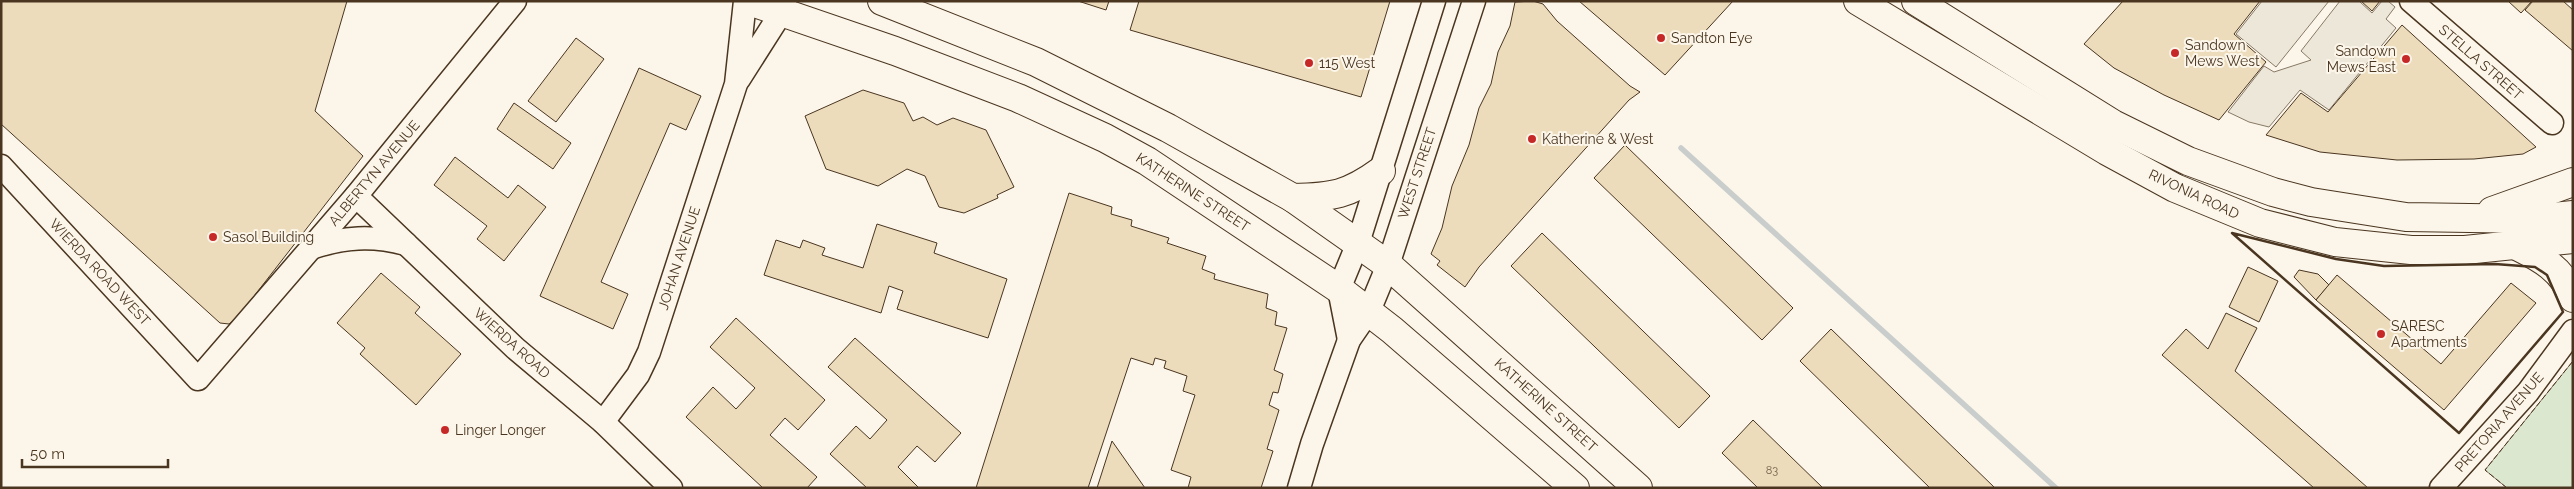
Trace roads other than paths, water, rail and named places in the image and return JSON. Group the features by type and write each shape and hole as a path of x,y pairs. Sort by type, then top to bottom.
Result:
{"main road":[{"name":"KATHERINE STREET","path":"747,1 783,7 1018,98 1105,138 1147,161 1339,288 1369,311 1575,488"},
{"name":"RIVONIA ROAD","path":"1858,1 2107,151 2176,188 2260,223 2335,242 2411,250 2464,250 2573,239"},
{"name":"RIVONIA ROAD","path":"1916,1 2113,124 2188,161 2273,192 2312,202 2406,217 2533,218 2573,215"},
{"name":"KATHERINE STREET","path":"885,2 1045,66 1168,128 1293,198 1388,265 1638,488"},
{"path":"1293,198 1327,197 1341,194 1381,171"},
{"path":"2469,218 2573,182"},
{"path":"2517,246 2552,265 2564,280 2573,298"},
{"path":"1388,265 1408,294 1433,320 1615,488"}],"street":[{"name":"JOHAN AVENUE","path":"603,422 638,374 649,352 736,84 747,1"},
{"path":"1349,340 1339,288 1358,243 1434,1"},
{"name":"WEST STREET","path":"1299,488 1312,444 1349,340 1369,311 1388,265 1474,1"},
{"name":"STELLA STREET","path":"2411,1 2552,124"},
{"name":"ALBERTYN AVENUE","path":"198,379 356,196 510,4"},
{"name":"JOHAN AVENUE","path":"736,84 783,7"},
{"name":"WIERDA ROAD WEST","path":"1,166 198,379"},
{"name":"WIERDA ROAD","path":"356,196 515,348 603,422 671,488"},
{"path":"311,248 334,240 368,237 407,245"},
{"name":"PRETORIA AVENUE","path":"2441,488 2528,392 2573,331"}],"waterway":[{"path":"1681,148 2056,488"}],"place":[{"name":"Sandton Eye","path":"1661,38"},
{"name":"Sandown Mews West","path":"2175,53"},
{"name":"Sandown Mews East","path":"2406,59"},
{"name":"115 West","path":"1309,63"},
{"name":"Katherine & West","path":"1532,139"},
{"name":"Sasol Building","path":"213,237"},
{"name":"SARESC Apartments","path":"2381,334"},
{"name":"Linger Longer","path":"445,430"}]}
